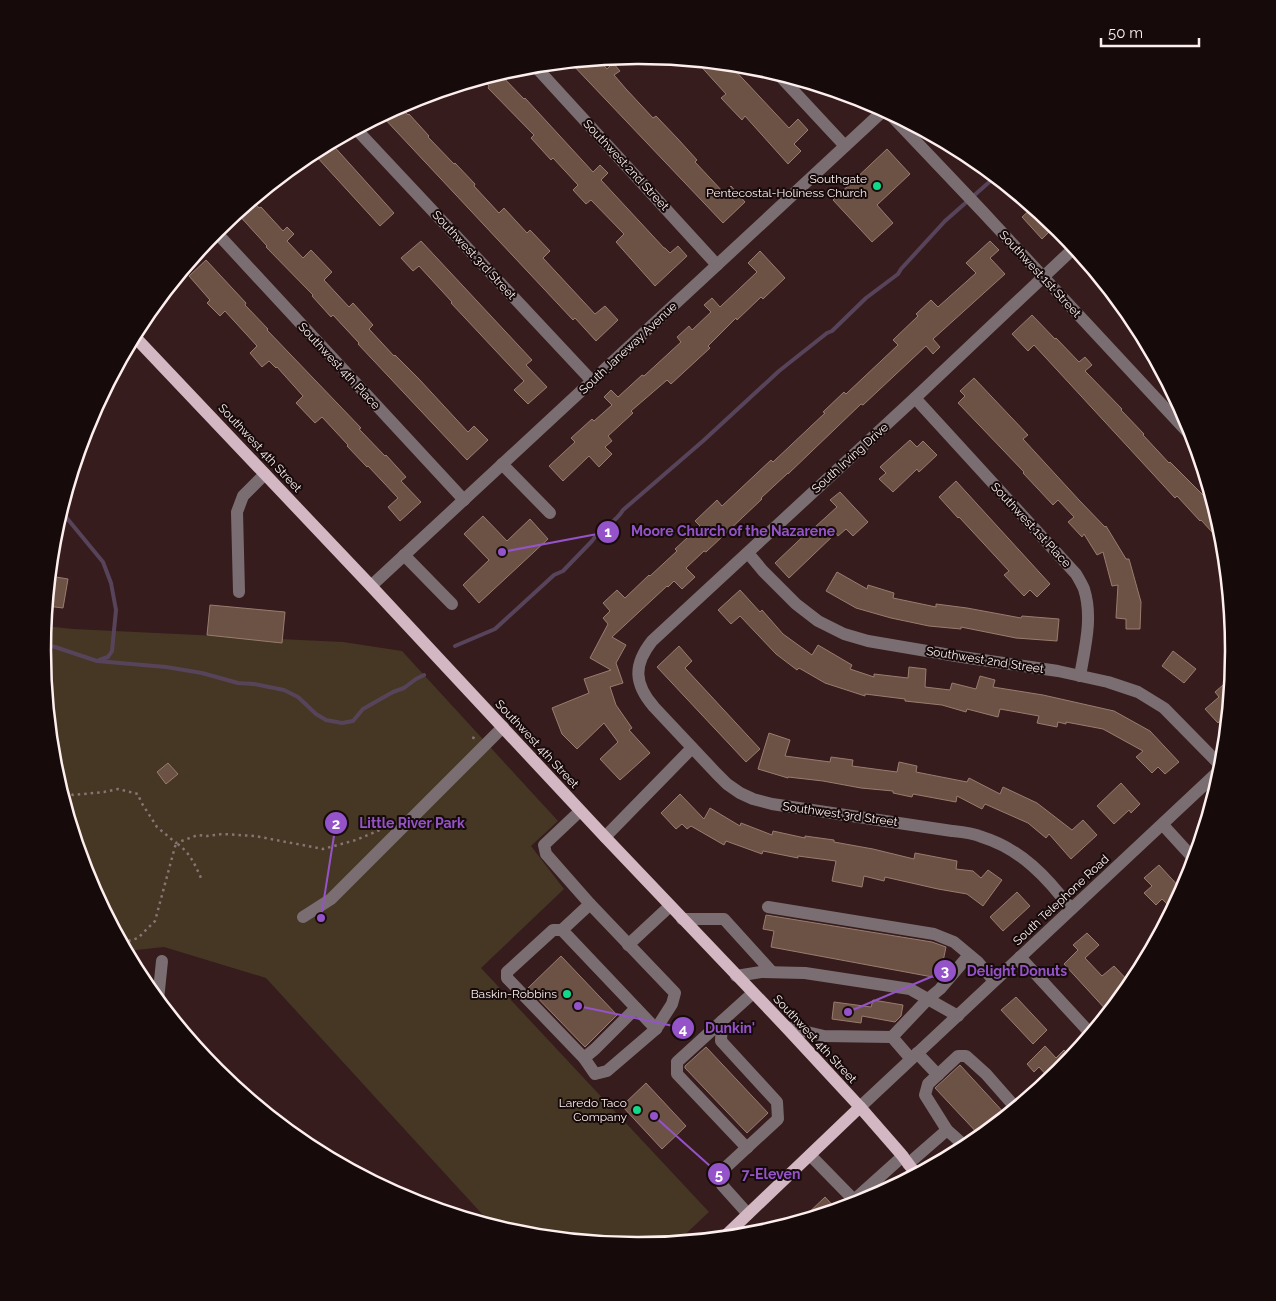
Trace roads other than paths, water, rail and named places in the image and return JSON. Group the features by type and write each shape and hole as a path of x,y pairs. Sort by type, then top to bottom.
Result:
{"main road":[{"name":"Southwest 4th Street","path":"140,342 371,586 604,837 786,1027 860,1107 909,1165"},
{"name":"South Telephone Road","path":"733,1229 860,1107"}],"street":[{"name":"Southwest 2nd Street","path":"541,72 718,265"},
{"path":"787,83 845,146"},
{"name":"South Janeway Avenue","path":"371,586 845,146 880,116"},
{"name":"Southwest 1st Street","path":"899,125 1178,422"},
{"name":"Southwest 3rd Street","path":"360,134 592,381"},
{"name":"Southwest 4th Place","path":"221,238 464,500"},
{"name":"South Irving Drive","path":"638,674 643,652 652,641 1069,253"},
{"name":"Southwest 1st Place","path":"915,398 1076,574 1084,588 1088,607 1088,628 1080,676"},
{"path":"502,464 550,513"},
{"path":"239,592 238,512 243,496 265,474"},
{"name":"Southwest 2nd Street","path":"748,553 796,604 818,621 844,634 868,641 1058,671 1123,686 1138,692 1164,708 1214,760"},
{"path":"404,555 452,604"},
{"name":"Southwest 3rd Street","path":"638,674 642,691 646,698 716,774 740,792 753,799 772,804 982,836 999,843 1038,870 1071,910"},
{"path":"302,918 331,899 503,727"},
{"path":"604,837 692,748"},
{"name":"South Telephone Road","path":"860,1107 1210,780"},
{"path":"580,810 544,846 546,854 590,904 675,994 672,1004 656,1029 607,1071 596,1074 584,1058 507,978 507,972 553,930 562,930 590,904"},
{"path":"1163,825 1189,853"},
{"path":"628,945 670,906"},
{"path":"768,907 934,934 954,942 978,962 994,981"},
{"path":"682,919 724,920 772,972"},
{"path":"562,930 656,1029"},
{"path":"892,1037 940,989 969,955"},
{"path":"1020,957 1086,1029"},
{"path":"159,989 162,961"},
{"path":"736,976 761,972 805,972 910,989 958,1016"},
{"path":"747,1148 677,1074 677,1062 753,993"},
{"path":"584,1058 636,1008"},
{"path":"722,1021 721,1041 777,1102 778,1119 725,1168 722,1185 748,1214"},
{"path":"786,1027 824,1036 892,1037 938,1075"},
{"path":"959,1141 947,1130 925,1095 928,1084 958,1056 966,1056 986,1074 1012,1102"},
{"path":"870,1190 909,1165 947,1130"},
{"path":"810,1155 851,1197"}],"waterway":[{"path":"455,646 495,629 554,575 563,571 599,532 703,441 779,371 832,331 866,298 898,274 945,221 990,181"},
{"path":"67,518 103,562 111,583 116,610 112,651 108,657 99,660"},
{"path":"51,646 97,661 166,667 202,673 238,683 284,690 298,697 316,714 326,720 342,723 353,721 363,709 404,688 424,675"}],"place":[{"name":"Southgate Pentecostal-Holiness Church","path":"877,186"},
{"name":"Moore Church of the Nazarene","path":"502,552"},
{"name":"Little River Park","path":"321,918"},
{"name":"Baskin-Robbins","path":"567,994"},
{"name":"Dunkin'","path":"578,1006"},
{"name":"Delight Donuts","path":"848,1012"},
{"name":"Laredo Taco Company","path":"637,1110"},
{"name":"7-Eleven","path":"654,1116"}]}
